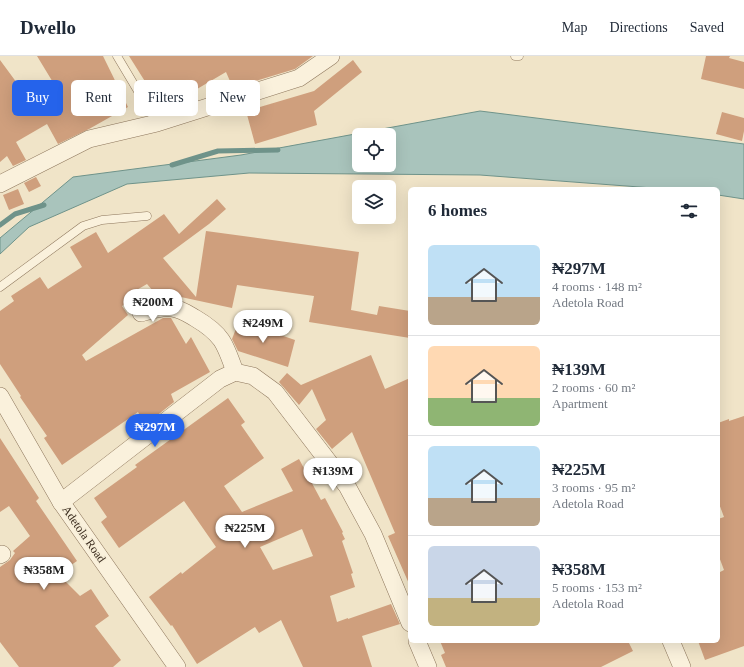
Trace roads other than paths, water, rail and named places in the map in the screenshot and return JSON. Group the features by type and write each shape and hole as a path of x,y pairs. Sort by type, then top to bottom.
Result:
{"street":[{"path":"0,184 89,139 157,122 299,78 331,56"},
{"path":"141,313 160,308 172,308 183,311 208,326 220,337 228,352 235,372"},
{"path":"61,502 220,379 235,372 253,376 274,392 347,486 373,534 408,618"},
{"name":"Adetola Road","path":"0,396 61,502 177,667"},
{"path":"418,643 428,667"},
{"path":"672,643 682,667"}],"lane":[{"path":"117,56 157,122"},
{"path":"0,287 82,226 102,220 146,216"}],"water":[{"path":"480,111 744,144 744,199 720,195 720,187 639,187 480,175 249,173 127,184 29,227 0,254 0,238 73,177 241,155 352,135 352,172 396,172 396,128 388,128"}],"waterway":[{"path":"172,165 218,151 278,150"},
{"path":"0,225 15,214 44,205"}]}
